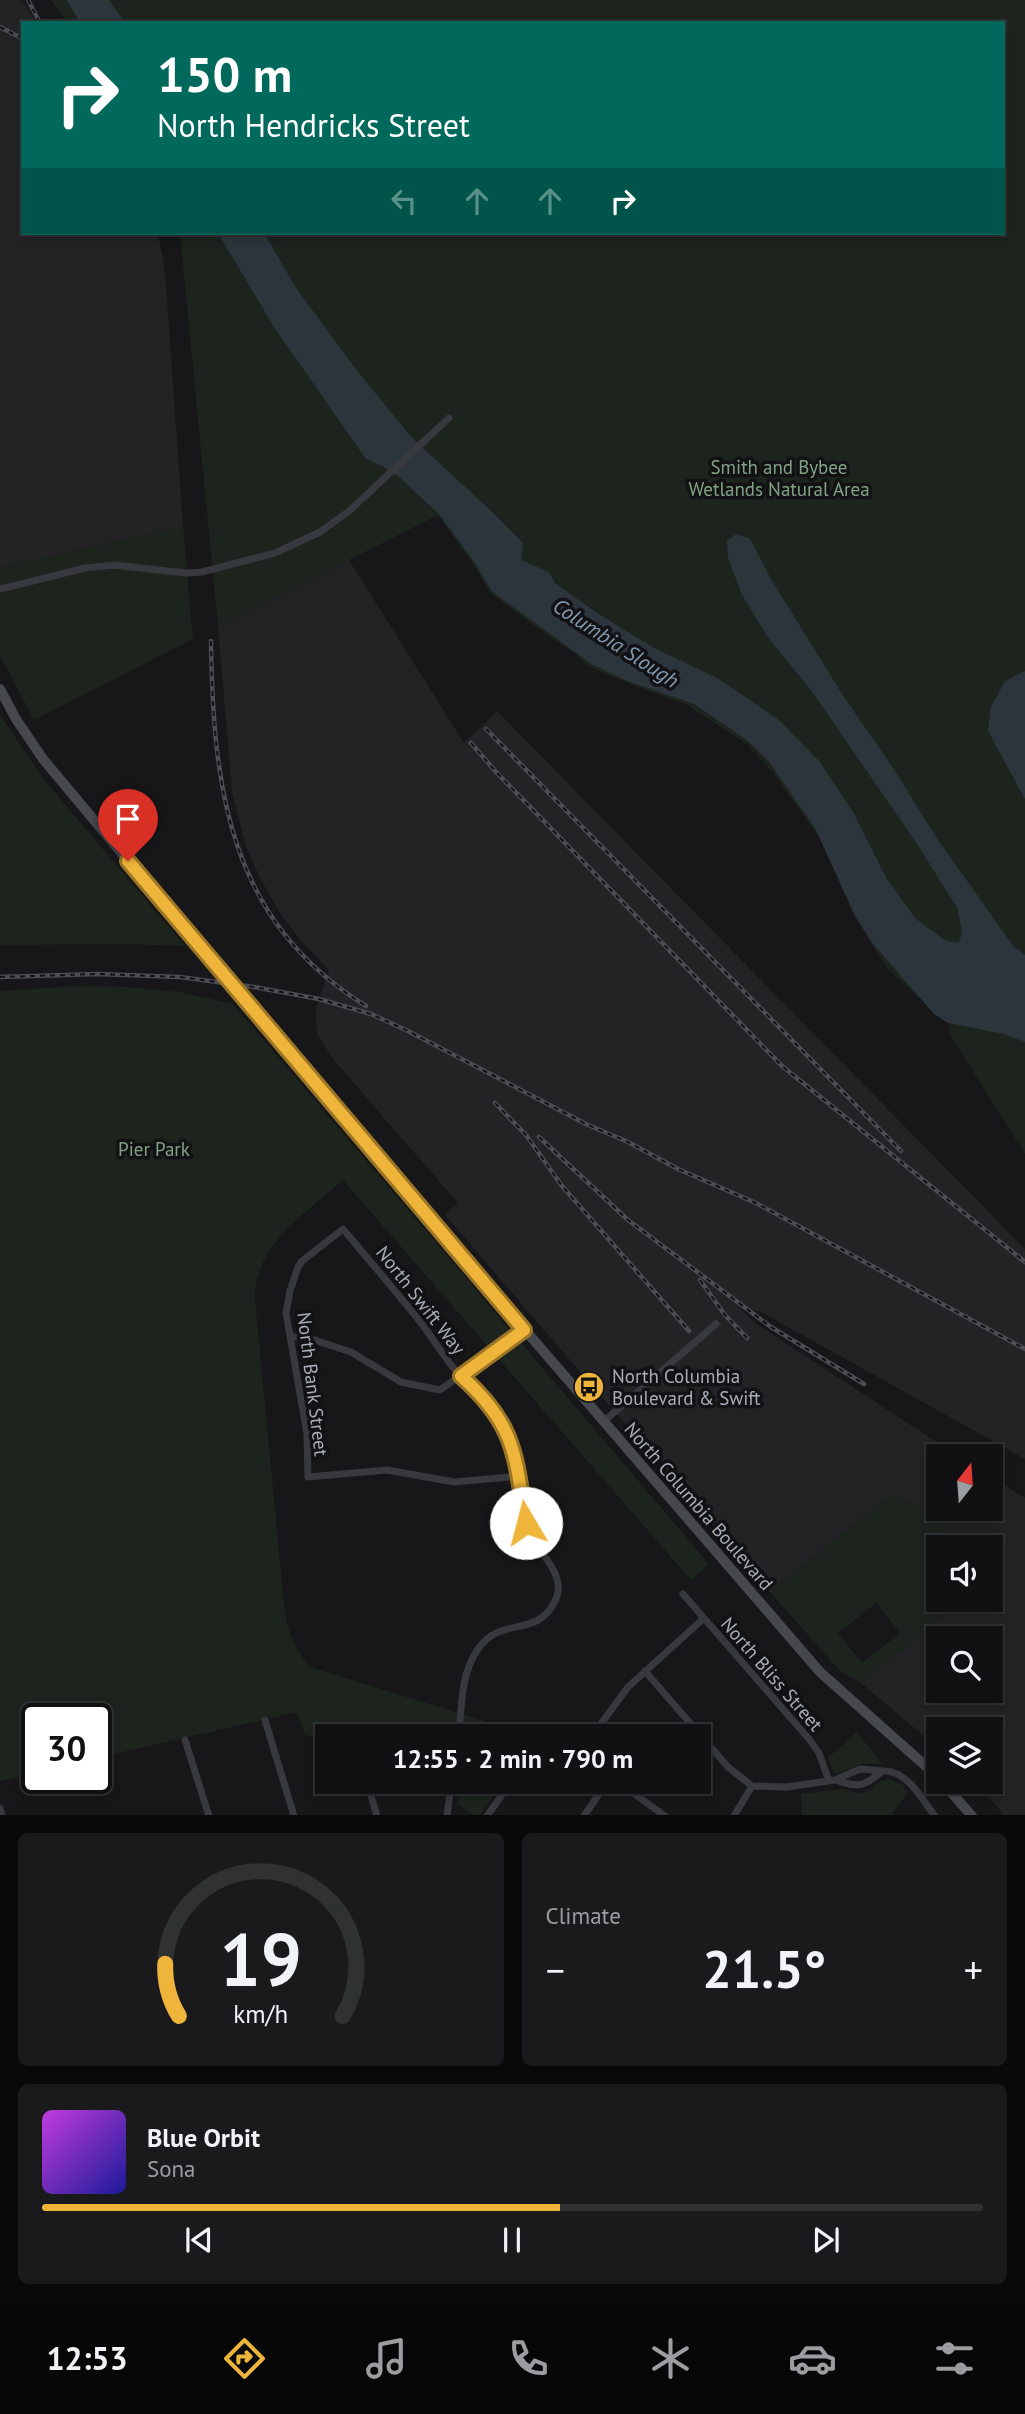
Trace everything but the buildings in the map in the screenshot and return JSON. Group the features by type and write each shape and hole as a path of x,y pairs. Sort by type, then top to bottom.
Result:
{"main road":[{"name":"North Columbia Boulevard","path":"0,689 43,759 603,1422 820,1672 926,1766"},
{"path":"953,1794 972,1815"}],"street":[{"path":"0,589 85,568 114,565 186,573 231,565 275,552 302,541 335,522 449,418"},
{"name":"North Bank Street","path":"343,1229 298,1267 286,1313 307,1434 308,1478 387,1470 454,1482 520,1476"},
{"name":"North Swift Way","path":"343,1229 461,1376 479,1392 503,1425 515,1454 528,1531 552,1566 558,1593 551,1608 538,1622 499,1631 484,1641 477,1650 463,1687 460,1724"},
{"path":"603,1422 716,1324"},
{"path":"292,1337 305,1337 351,1352 397,1381 434,1390 444,1388 524,1330"},
{"name":"North Bliss Street","path":"683,1594 809,1739 832,1780"},
{"path":"600,1724 621,1695 703,1619"},
{"path":"645,1671 728,1767 752,1786 774,1788 832,1780 868,1769 894,1772 902,1776 935,1815"},
{"path":"265,1720 295,1815"},
{"path":"186,1740 209,1815"},
{"path":"868,1769 871,1780"},
{"path":"832,1780 861,1786 883,1771"},
{"path":"850,1773 851,1784"},
{"path":"734,1815 752,1786"},
{"path":"371,1794 377,1815"},
{"path":"447,1815 450,1794"},
{"path":"487,1815 502,1794"},
{"path":"584,1815 599,1794"},
{"path":"635,1794 665,1815"},
{"path":"0,1808 2,1815"}],"shaded area":[{"path":"0,0 22,0 36,21 21,21 21,235 158,235 165,272 183,526 0,568"},
{"path":"349,560 464,743 497,711 1025,1249 1025,1459 1003,1447 1003,1444 998,1444 761,1312 738,1307 758,1325 940,1444 926,1444 926,1511 891,1495 770,1592 445,1215 458,1203 332,1058 318,1035 315,1013 329,970 302,942 280,913 246,847 232,792 218,626"},
{"path":"1003,1484 1025,1498 1025,1815 1004,1815 986,1794 1003,1794 1003,1717 926,1717 926,1738 861,1683 926,1629 926,1703 1003,1703 1003,1626 929,1626 946,1612 1003,1612 1003,1535 940,1535 947,1522 1003,1521"}],"green space":[{"name":"Smith and Bybee Wetlands Natural Area","path":"51,0 1025,0 1025,1154 951,1036 948,1023 970,1027 917,996 888,969 855,918 819,837 773,773 748,745 687,705 587,665 490,593 438,515 218,626 180,235 1005,235 1005,21 66,21"},
{"path":"183,526 193,639 34,720 0,655 0,568"},
{"path":"0,715 46,782 185,946 0,945"},
{"name":"Pier Park","path":"78,986 126,987 179,992 233,1004 709,1564 691,1580 343,1180 299,1218 272,1247 257,1280 255,1300 284,1605 289,1630 310,1667 494,1724 315,1724 315,1735 312,1737 305,1735 299,1717 293,1713 112,1754 112,1703 21,1703 21,1776 0,1781 0,991"},
{"path":"891,1495 926,1511 926,1521 948,1521 940,1535 926,1535 926,1612 946,1612 861,1683 841,1672 770,1592","holes":["876,1603 900,1633 862,1663 838,1633"]},
{"path":"857,1732 882,1764 861,1764 834,1773 828,1758"},
{"path":"887,1779 902,1784 908,1792 891,1815 802,1815 801,1794 841,1789 860,1793 870,1791 880,1781"},
{"path":"459,1794 495,1794 480,1815 473,1815 458,1804"}],"water":[{"path":"67,0 109,0 124,21 79,21"},
{"name":"Columbia Slough","path":"219,235 265,235 296,288 355,368 411,437 523,543 521,560 549,572 555,583 597,613 654,648 719,679 779,720 819,761 853,812 887,879 915,918 946,941 959,943 962,932 958,909 917,844 811,690 769,639 742,595 728,558 727,541 736,534 750,539 771,579 842,694 938,840 1014,947 1025,955 1025,1042 1004,1034 948,1023 934,1014 873,944 855,915 815,828 769,762 748,741 694,704 627,681 593,665 491,590 439,514 399,477 366,459 274,327"},
{"path":"1025,671 1025,799 988,731 991,707 1005,681"}],"railway":[{"path":"28,0 39,21"},
{"path":"0,27 21,38"},
{"path":"211,641 217,749 225,799 238,847 257,892 284,934 320,972 366,1006"},
{"path":"486,729 901,1151"},
{"path":"471,743 782,1066 1025,1262"},
{"path":"0,977 97,974 180,977 319,999 371,1014 586,1124 756,1203 1025,1349"},
{"path":"495,1103 526,1135 562,1186 689,1331"},
{"path":"539,1137 628,1220 771,1327 864,1384"},
{"path":"700,1280 725,1315 747,1338"}],"place":[{"name":"North Columbia Boulevard & Swift","path":"589,1387"}],"route":[{"path":"128,861 524,1330 461,1376 491,1407 511,1442 520,1476 526,1523"}]}
